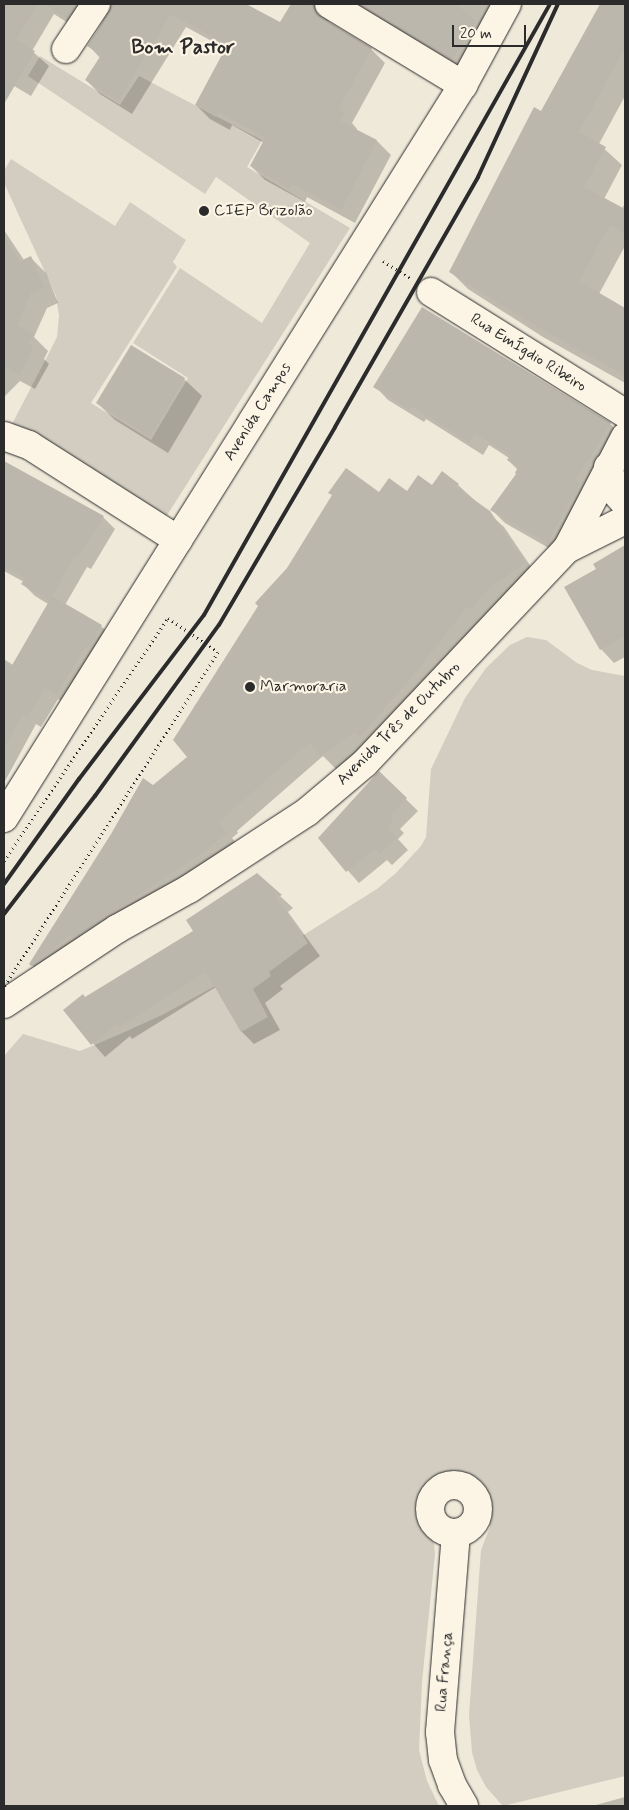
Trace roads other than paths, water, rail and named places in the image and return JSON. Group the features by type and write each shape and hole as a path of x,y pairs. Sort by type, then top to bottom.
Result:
{"street":[{"path":"66,49 96,4"},
{"path":"329,4 462,85"},
{"name":"Avenida Campos","path":"4,818 462,85 506,4"},
{"name":"Rua EmÍgdio Ribeiro","path":"431,292 625,413"},
{"path":"4,436 29,445 178,540"},
{"path":"567,549 625,437"},
{"path":"608,467 615,492 625,503"},
{"name":"Avenida Três de Outubro","path":"4,1004 117,929 189,889 307,812 365,763 567,549 625,520"},
{"name":"Rua França","path":"456,1533 440,1732 443,1760 452,1785 464,1806"}],"railway":[{"path":"4,884 79,779 204,615 550,4"},
{"path":"4,914 95,796 219,625 478,177 558,4"}],"place":[{"name":"CIEP Brizolão","path":"204,211"},
{"name":"Marmoraria","path":"250,687"}],"district":[{"name":"Bom Pastor","path":"183,47"}]}
